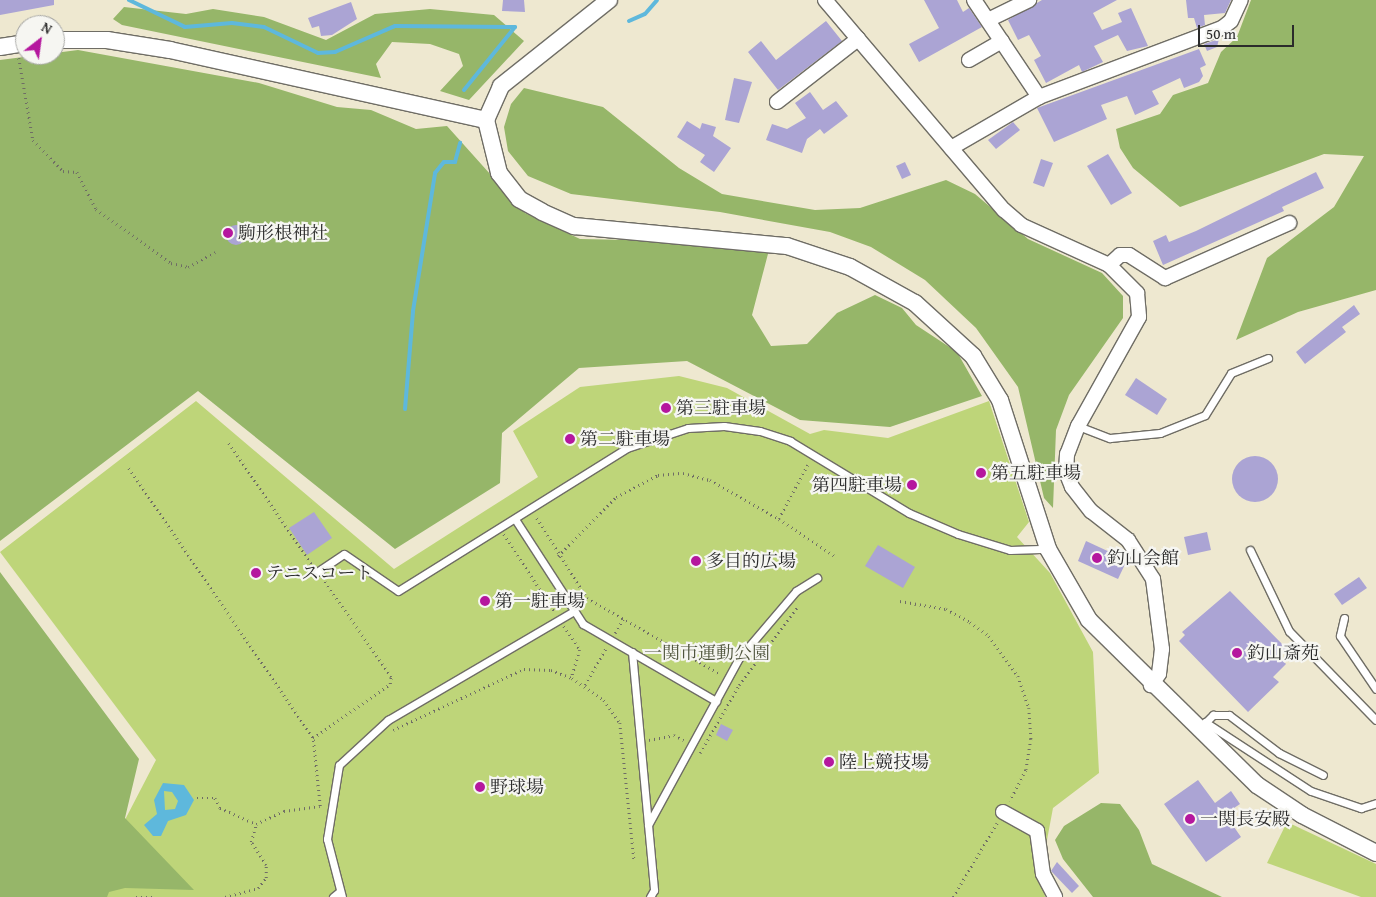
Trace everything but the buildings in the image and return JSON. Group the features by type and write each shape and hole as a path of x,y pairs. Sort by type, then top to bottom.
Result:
{"street":[{"path":"609,0 501,86 486,120 498,173 519,199 542,212 574,226 787,246 850,267 914,303 973,356 1000,400 1048,549 1089,620 1151,685 1202,726 1257,785 1302,815 1376,854"},
{"path":"826,0 950,148 1021,225 1109,266 1137,293 1139,316 1078,426 1067,454 1072,487 1091,511 1132,545 1153,579 1162,649 1159,674 1151,685"},
{"path":"974,0 1039,97"},
{"path":"988,20 1029,0"},
{"path":"950,148 1039,97 1222,28 1231,21 1241,0"},
{"path":"778,102 858,39"},
{"path":"65,40 106,40 170,50 486,120"},
{"path":"969,60 1002,41"},
{"path":"0,47 15,45"},
{"path":"1109,266 1120,255 1129,255 1165,278 1289,223"},
{"path":"1004,812 1037,831 1043,874 1055,897"}],"lane":[{"path":"1078,426 1110,438 1160,433 1206,415 1231,373 1268,358"},
{"path":"317,572 344,554 398,591 627,448 688,428 724,426 760,431 790,441 909,512 958,534 1010,550 1048,549"},
{"path":"515,519 583,624 716,701"},
{"path":"1250,550 1289,631 1376,720"},
{"path":"648,825 739,658 796,591 817,578"},
{"path":"332,897 340,895 327,840 339,765 388,720 574,610"},
{"path":"1344,618 1340,636 1376,689"},
{"path":"632,652 654,890 650,897"},
{"path":"1323,776 1279,753 1229,715 1213,715 1202,726 1311,791 1361,808 1376,803"}],"path":[{"path":"23,65 26,120 33,140 53,164 63,171 77,172 96,209 171,263 188,266 215,252"},
{"path":"229,443 391,677 390,684 312,738"},
{"path":"779,519 808,465"},
{"path":"130,468 312,738 320,806 284,811 256,824 220,808 215,798 197,798"},
{"path":"558,556 616,497 658,475 684,473 710,480 779,519 835,556"},
{"path":"537,518 558,556 586,598 739,685"},
{"path":"500,529 580,650 572,678"},
{"path":"900,601 946,610 970,622 988,636 1018,676 1029,708 1031,740 1026,770 1004,812 953,897"},
{"path":"697,758 739,685 799,604"},
{"path":"585,685 623,619"},
{"path":"392,730 524,669 550,670 572,678 585,685 604,700 620,723 634,859"},
{"path":"623,742 674,735 702,750"},
{"path":"225,897 258,888 266,878 266,865 251,842 256,824"},
{"path":"136,897 156,897"}],"green space":[{"path":"1251,0 1376,0 1376,290 1298,312 1236,340 1267,258 1334,207 1364,156 1324,154 1180,207 1133,168 1120,148 1116,129 1160,114 1173,95 1208,83 1221,52 1237,37"},
{"path":"124,7 186,14 213,9 264,17 326,40 375,14 430,9 494,15 524,41 469,100 440,91 463,66 459,54 430,44 392,42 376,64 381,78 122,25 113,19"},
{"path":"78,50 259,83 337,107 371,110 416,129 447,126 525,213 580,239 676,241 769,250 752,315 771,346 807,344 837,313 875,295 902,308 916,325 957,352 982,396 890,427 800,420 687,361 579,368 502,433 500,483 395,549 198,391 0,541 0,60 15,58 15,65 65,65 65,52"},
{"path":"524,88 603,107 679,168 722,194 815,210 860,208 946,180 975,194 1028,239 1102,273 1123,296 1123,318 1069,395 1056,430 1053,508 1044,498 1018,387 976,328 925,280 871,247 830,232 720,212 571,194 528,176 508,151 504,127 511,104"},
{"name":"一関市運動公園","path":"679,376 727,388 810,434 824,430 888,438 989,401 1029,522 1017,537 1050,573 1093,652 1099,773 1053,808 1041,872 1045,897 85,897 156,760 0,552 196,401 394,569 538,477 513,431 580,387"},
{"path":"0,572 139,759 125,818 194,890 125,888 109,892 107,897 0,897"},
{"path":"1101,803 1120,804 1139,830 1152,864 1222,897 1093,897 1063,859 1055,840 1064,826"},
{"path":"1287,822 1376,864 1376,897 1361,897 1267,863"}],"water":[{"path":"163,783 184,785 194,800 186,815 168,821 161,836 153,836 144,825 157,814 154,800","holes":["164,791 172,792 178,801 175,809 165,810"]}],"waterway":[{"path":"129,0 185,27 232,23 264,27 318,53 335,52 395,26 515,27"},
{"path":"629,21 645,14 657,0"},
{"path":"464,90 515,27"},
{"path":"405,409 413,311 435,173 444,162 455,162 460,143"}],"place":[{"name":"駒形根神社","path":"228,233"},
{"name":"第三駐車場","path":"666,408"},
{"name":"第二駐車場","path":"570,439"},
{"name":"第五駐車場","path":"981,473"},
{"name":"第四駐車場","path":"912,485"},
{"name":"釣山会館","path":"1097,558"},
{"name":"多目的広場","path":"696,561"},
{"name":"テニスコート","path":"256,573"},
{"name":"第一駐車場","path":"485,601"},
{"name":"釣山斎苑","path":"1237,653"},
{"name":"陸上競技場","path":"829,762"},
{"name":"野球場","path":"480,787"},
{"name":"一関長安殿","path":"1190,819"}]}
